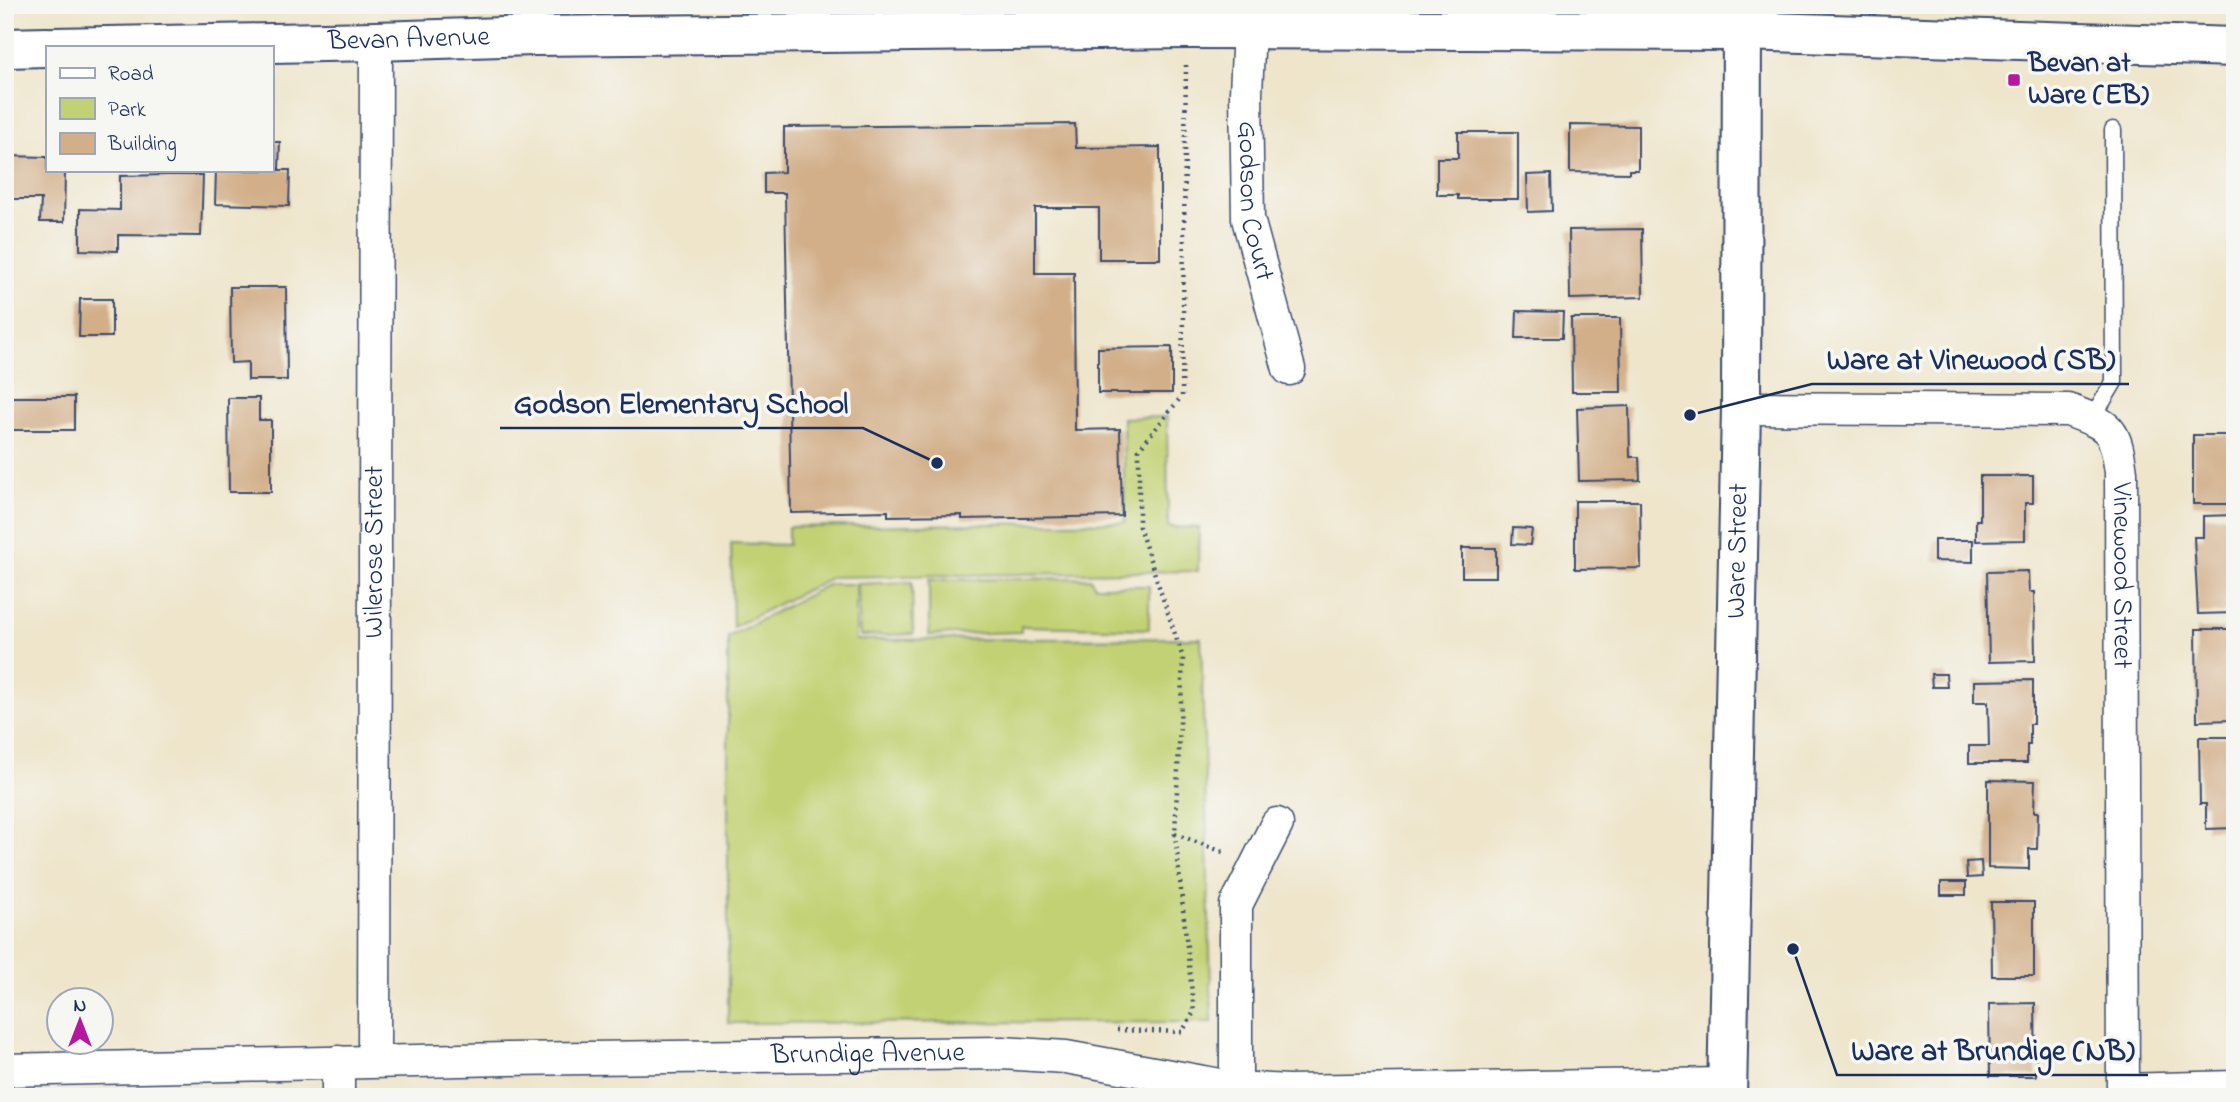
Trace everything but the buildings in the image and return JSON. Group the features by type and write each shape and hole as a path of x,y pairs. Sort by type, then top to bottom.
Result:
{"street":[{"name":"Bevan Avenue","path":"108,46 534,36 1249,29 1742,18 2235,47"},
{"name":"Ware Street","path":"1727,1090 1741,408 1742,18"},
{"name":"Godson Court","path":"1249,29 1246,93 1248,219 1289,369"},
{"name":"Wilerose Street","path":"374,1061 376,41"},
{"path":"5,48 46,47"},
{"name":"Vinewood Street","path":"1741,408 2068,410 2107,428 2117,442 2121,472 2123,1093"},
{"path":"1236,1092 1236,905 1277,824"},
{"name":"Brundige Avenue","path":"5,1070 374,1061 1002,1053 1066,1057 1236,1092 1727,1090"},
{"path":"338,1062 338,1097"},
{"path":"2123,1093 2235,1087"}],"lane":[{"path":"2092,419 2114,382 2113,130"}],"path":[{"path":"1105,1030 1182,1032 1194,1012 1175,834 1183,658 1139,527 1139,449 1182,396 1187,29"},
{"path":"1175,834 1256,864"}],"green space":[{"path":"1167,417 1168,527 1199,528 1198,571 832,577 733,627 731,543 788,545 788,527 1125,522 1123,418"},
{"path":"1090,578 1095,586 1149,586 1149,629 1021,626 1021,632 929,635 929,580"},
{"path":"912,582 913,634 860,636 858,584"},
{"path":"829,584 856,584 856,640 1201,638 1212,1022 728,1023 728,637"}],"place":[{"name":"Bevan at Ware (EB)","path":"2014,80"},
{"name":"Ware at Vinewood (SB)","path":"1690,415"},
{"name":"Godson Elementary School","path":"937,463"},
{"name":"Ware at Brundige (NB)","path":"1793,949"}]}
